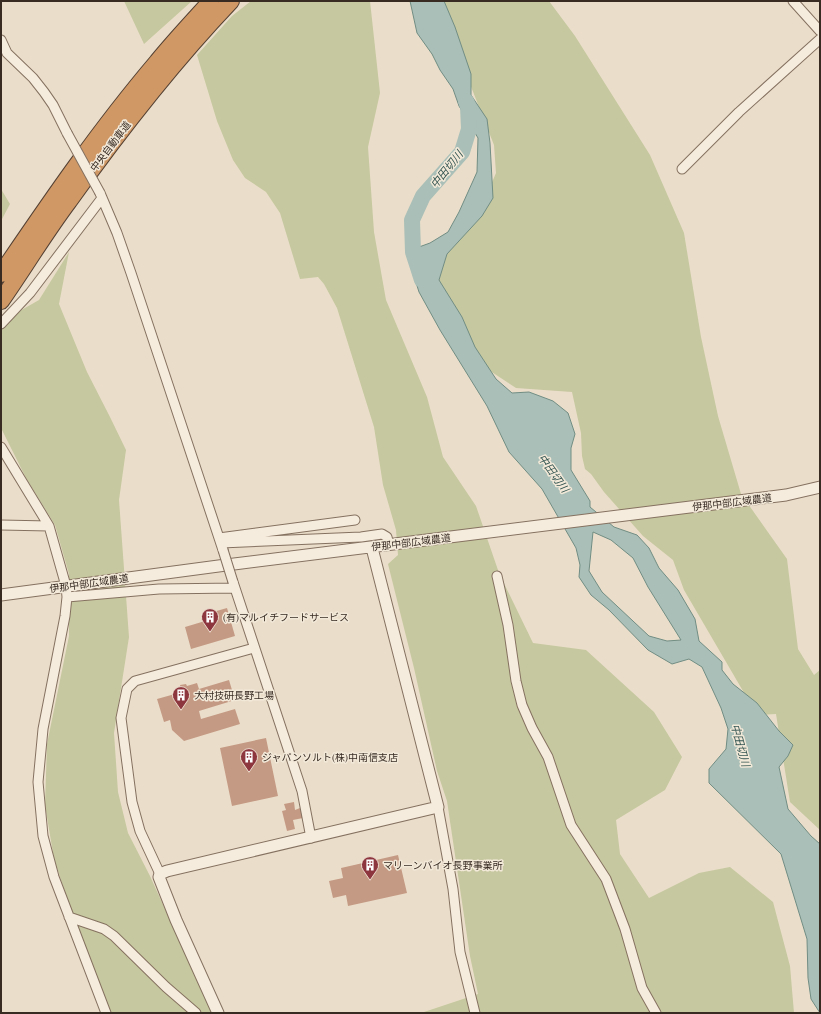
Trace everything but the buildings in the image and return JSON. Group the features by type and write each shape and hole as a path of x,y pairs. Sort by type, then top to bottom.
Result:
{"highway":[{"name":"中央自動車道","path":"1,301 68,201 200,23 212,1"},
{"name":"中央自動車道","path":"1,274 57,192 157,61 200,23 231,1"}],"street":[{"path":"793,1 820,32"},
{"path":"682,168 739,112 820,39"},
{"path":"1,40 4,56 33,78 54,105 67,133 101,195 117,233 302,791 311,838"},
{"path":"1,324 30,293 101,195"},
{"path":"1,447 49,526 66,592 65,616 43,729 38,782 43,836 54,877 106,1013"},
{"name":"伊那中部広域農道","path":"1,595 66,592 226,565 372,548 786,495 820,487"},
{"path":"221,544 355,520"},
{"path":"1,525 49,526"},
{"path":"221,544 361,537 382,534 387,537 389,545"},
{"path":"372,548 438,807 453,888 460,952 475,1013"},
{"path":"497,576 508,625 516,681 522,705 532,728 548,757 571,825 606,879 625,929 642,988 656,1013"},
{"path":"66,592 234,585"},
{"path":"218,1013 176,920 159,877 160,874 140,830 132,802 121,718 127,689 135,681 254,648"},
{"path":"160,874 167,871 438,807"},
{"path":"69,917 104,929 114,936 166,987 196,1013"}],"green space":[{"path":"124,1 192,1 144,44"},
{"path":"251,1 370,1 380,93 368,147 374,232 386,300 427,397 443,457 476,506 499,573 533,643 586,650 654,712 682,757 665,790 616,820 620,854 649,898 699,873 730,867 773,902 790,966 794,1013 421,1013 478,994 470,956 447,801 437,771 414,668 388,564 398,555 396,530 383,485 374,427 337,308 324,284 318,277 300,279 280,213 266,192 245,178 233,160 217,121 197,55 232,16"},
{"path":"439,1 549,1 575,36 650,155 684,233 701,337 718,416 741,494 787,559 798,649 814,675 820,670 820,830 790,802 776,714 757,715 684,590 673,560 643,536 604,492 591,474 585,469 582,456 581,433 572,392 516,388 478,363 432,279 439,246 484,201 496,173 494,145"},
{"path":"1,189 10,204 1,221"},
{"path":"69,252 59,304 87,372 126,450 119,500 129,637 114,733 118,792 128,833 150,876 212,1013 111,1013 79,934 54,859 45,805 47,744 69,636 69,574 55,525 26,478 1,428 1,330 11,316 39,300"}],"water":[{"path":"410,1 444,1 455,27 471,74 471,95 487,119 490,143 493,198 482,216 447,254 439,280 462,317 475,347 496,379 512,393 529,392 553,401 568,413 575,434 571,448 571,470 590,501 590,507 614,527 637,535 649,548 659,568 678,590 695,619 699,641 722,662 722,670 733,684 757,703 779,731 793,745 788,756 779,767 788,809 811,836 820,844 820,1013 811,999 808,978 807,939 781,854 709,783 709,769 726,749 728,729 721,708 702,667 689,659 672,664 648,650 609,610 591,595 579,577 580,565 576,548 542,489 509,452 487,406 440,330 419,292 412,270 419,247 430,243 448,232 459,212 477,172 478,138 459,106 453,89 440,70 432,54 417,33","holes":["593,532 611,540 633,558 648,587 681,640 667,641 649,636 602,592 589,571"]}],"waterway":[{"name":"中田切川","path":"422,280 413,252 412,220 423,196 462,152 469,129 468,106 466,101"}],"place":[{"name":"(有)マルイチフードサービス","path":"210,632"},
{"name":"大村技研長野工場","path":"181,710"},
{"name":"ジャパンソルト(株)中南信支店","path":"249,772"},
{"name":"マリーンバイオ長野事業所","path":"370,880"}]}
